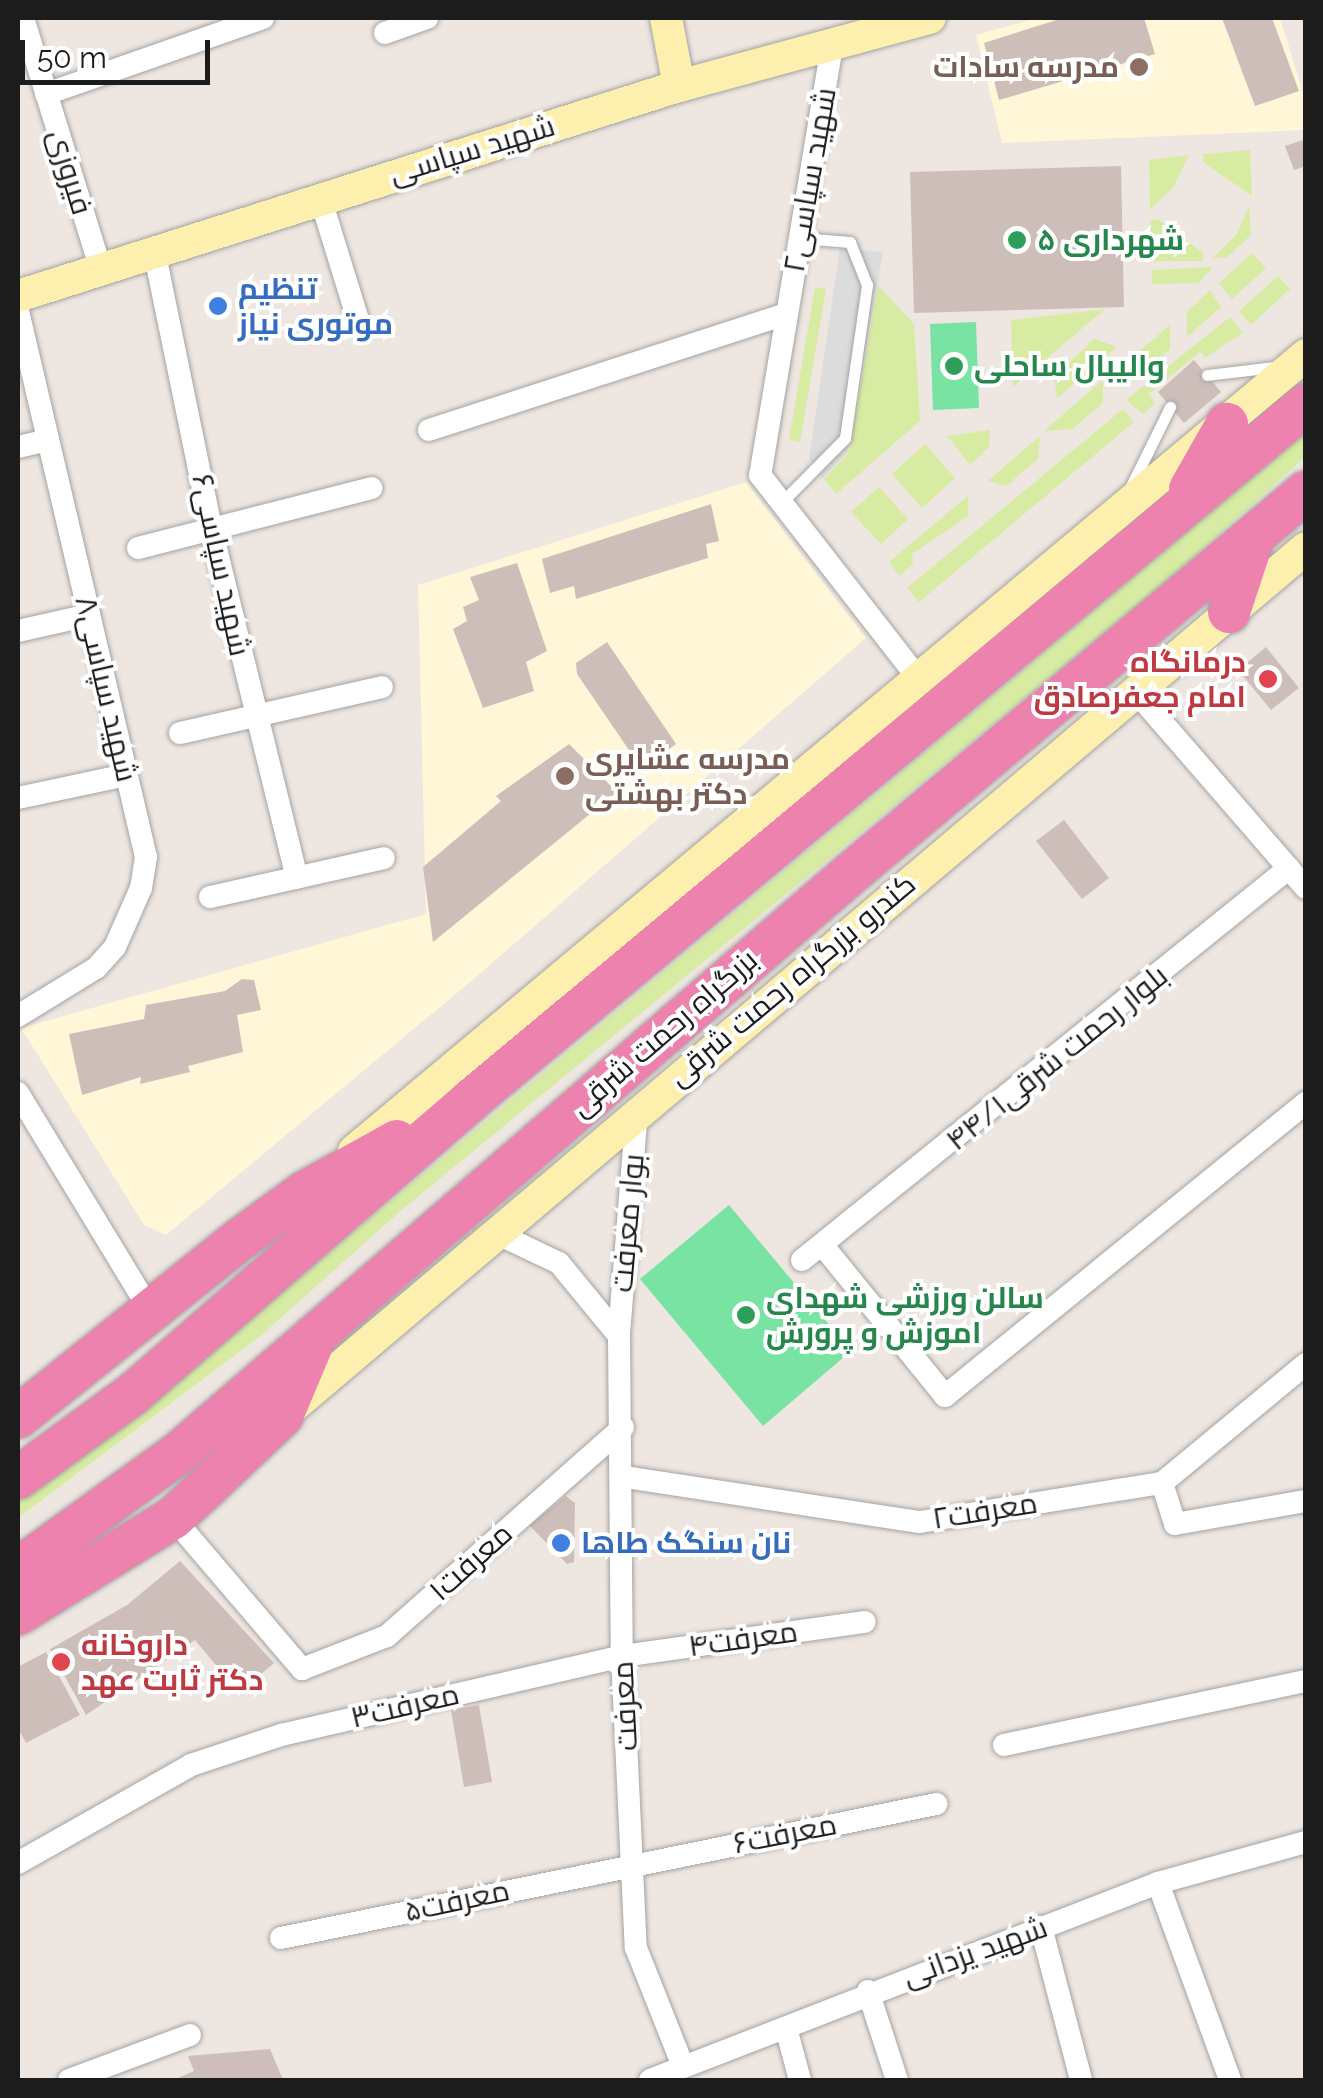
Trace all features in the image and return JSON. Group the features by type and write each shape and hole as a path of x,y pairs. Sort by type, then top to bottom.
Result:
{"highway":[{"path":"18,1478 134,1393 472,1099 1176,513 1301,376"},
{"path":"1176,513 1227,424"},
{"name":"بزرگراه رحمت شرقی","path":"18,1569 180,1452 1306,492"},
{"path":"1229,612 1253,538"},
{"path":"18,1418 305,1192 472,1099"},
{"path":"18,1614 173,1518 282,1416 317,1332"},
{"path":"180,1452 282,1416"}],"main road":[{"path":"666,18 680,86"},
{"name":"شهید سپاسی","path":"18,296 320,197 680,86 930,18"},
{"path":"305,1192 1124,508 1227,424 1301,376"},
{"name":"کندرو بزرگراه رحمت شرقی","path":"282,1416 637,1110 1306,548"}],"street":[{"path":"46,94 262,18"},
{"path":"384,33 427,18"},
{"name":"فیروزی","path":"21,20 101,270"},
{"name":"شهید سپاسی۲","path":"832,46 760,475 920,682"},
{"path":"320,197 358,320"},
{"name":"شهید سپاسی۶","path":"154,250 254,713 297,878"},
{"name":"شهید سپاسی۸","path":"18,311 146,857 128,922 96,968 18,1016"},
{"path":"429,430 787,314"},
{"path":"18,447 48,440"},
{"path":"138,548 371,488"},
{"path":"18,630 89,615"},
{"path":"180,733 382,686"},
{"path":"1136,692 1306,888"},
{"path":"18,798 126,775"},
{"path":"210,898 384,858"},
{"name":"بلوار رحمت شرقی۴۴/۱","path":"802,1260 824,1247 1289,868"},
{"path":"824,1247 945,1396 1306,1102"},
{"path":"20,1106 150,1312"},
{"name":"بوار معرفت","path":"619,1336 637,1110"},
{"path":"496,1233 559,1263 619,1336"},
{"name":"معرفت","path":"619,1336 625,1477 622,1656 636,1948 670,2075"},
{"name":"معرفت۲","path":"625,1477 920,1522 1162,1482 1306,1364"},
{"name":"معرفت۱","path":"173,1518 302,1669 387,1636 623,1427"},
{"path":"1162,1482 1175,1524 1306,1500"},
{"name":"معرفت۴","path":"622,1656 865,1622"},
{"name":"معرفت۳","path":"18,1863 192,1764 281,1735 622,1656"},
{"path":"1004,1745 1306,1682"},
{"name":"معرفت۶","path":"634,1864 936,1804"},
{"name":"شهید یزدانی","path":"670,2075 868,1992 1158,1883 1306,1842"},
{"name":"معرفت۵","path":"281,1938 634,1864"},
{"path":"1158,1883 1227,2072"},
{"path":"1040,1927 1080,2080"},
{"path":"868,1992 897,2080"},
{"path":"786,2028 800,2080"},
{"path":"83,2078 190,2035"}],"lane":[{"path":"781,502 844,438 867,285 850,242 800,238"},
{"path":"1207,375 1261,364 1301,376"},
{"path":"1124,508 1137,465 1170,407"}],"shaded area":[{"name":"مدرسه سادات","path":"1037,18 1280,18 1305,99 1305,130 1002,143 976,35"},
{"path":"840,248 883,252 848,451 823,478 809,459"},
{"name":"مدرسه عشایری دکتر بهشتی","path":"746,482 866,638 475,978 166,1235 144,1225 21,1028 426,914 418,585"}],"green space":[{"path":"1250,150 1252,196 1203,162 1203,154"},
{"path":"1189,155 1173,188 1150,209 1149,160"},
{"path":"1249,206 1251,235 1227,257 1213,258 1237,234"},
{"path":"1158,219 1203,253 1203,261 1152,261 1150,221"},
{"path":"1252,253 1266,268 1232,299 1219,283"},
{"path":"1213,267 1198,283 1152,284 1152,270"},
{"path":"1278,276 1290,289 1251,325 1239,311"},
{"path":"878,285 914,324 920,421 836,494 824,479 849,452"},
{"path":"815,287 826,289 800,442 789,440"},
{"path":"1210,290 1221,307 1187,337 1187,312"},
{"path":"1105,309 1013,387 1011,320"},
{"path":"1230,317 1243,333 1206,357 1200,352 1149,394 1155,403 1143,414 1126,400"},
{"name":"والیبال ساحلی","path":"976,322 979,408 933,410 930,324"},
{"path":"1170,325 1170,349 1133,381 1109,377"},
{"path":"1094,339 1117,347 1057,398 1054,377"},
{"path":"1103,380 1103,403 1072,429 1044,431"},
{"path":"1123,409 1134,422 919,602 907,588"},
{"path":"990,430 989,447 970,465 947,436"},
{"path":"1305,433 1305,457 1167,581 404,1208 258,1338 18,1518 18,1498 185,1374"},
{"path":"1040,436 1038,459 1006,486 988,481"},
{"path":"925,444 955,478 922,508 892,474"},
{"path":"879,487 908,519 881,544 851,512"},
{"path":"968,496 968,516 912,554 913,564 900,576 889,562"},
{"name":"سالن ورزشی شهدای اموزش و پرورش","path":"729,1205 851,1351 763,1426 640,1279"}],"building":[{"path":"1063,18 1144,18 1155,54 999,100 984,43"},
{"path":"1222,18 1272,18 1299,91 1255,106"},
{"path":"1306,139 1306,166 1294,170 1285,146"},
{"name":"شهرداری ۵","path":"1121,166 1124,307 914,313 910,172"},
{"path":"1194,360 1221,392 1184,423 1158,392"},
{"path":"711,504 719,541 706,544 708,558 576,599 574,586 550,593 542,559"},
{"path":"517,563 547,651 526,662 534,691 483,708 453,629 467,621 463,607 479,600 470,577"},
{"path":"607,642 676,744 642,769 577,674 576,663"},
{"name":"درمانگاه امام جعفرصادق","path":"1266,647 1299,688 1271,710 1238,670"},
{"path":"569,744 617,792 433,942 423,867 501,801 496,796"},
{"path":"1064,820 1109,878 1082,899 1036,841"},
{"path":"242,979 254,980 261,1010 237,1015 243,1052 188,1066 190,1072 140,1084 141,1077 82,1095 69,1034 144,1019 146,1005 225,991"},
{"name":"نان سنگک طاها","path":"566,1496 575,1503 574,1562 567,1564 529,1525"},
{"path":"180,1561 274,1663 239,1693 195,1640 86,1715 50,1649 127,1605"},
{"path":"46,1652 80,1715 26,1743 18,1728 18,1667"},
{"path":"479,1705 492,1782 464,1787 451,1710"},
{"path":"270,2049 283,2080 173,2080 194,2071 188,2056"}],"place":[{"name":"مدرسه سادات","path":"1139,67"},
{"name":"شهرداری ۵","path":"1017,240"},
{"name":"تنظیم موتوری نیاز","path":"218,306"},
{"name":"والیبال ساحلی","path":"954,366"},
{"name":"درمانگاه امام جعفرصادق","path":"1268,679"},
{"name":"مدرسه عشایری دکتر بهشتی","path":"565,776"},
{"name":"سالن ورزشی شهدای اموزش و پرورش","path":"746,1315"},
{"name":"نان سنگک طاها","path":"561,1543"},
{"name":"داروخانه دکتر ثابت عهد","path":"61,1662"}]}
